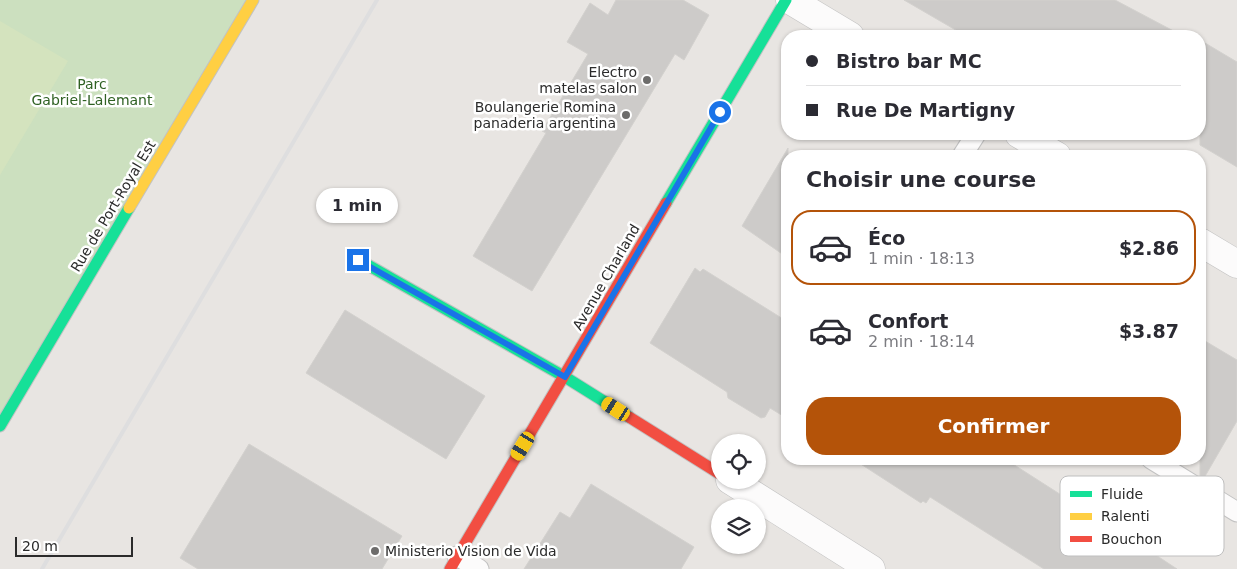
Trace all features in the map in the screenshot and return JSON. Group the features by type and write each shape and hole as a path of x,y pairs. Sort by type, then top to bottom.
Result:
{"street":[{"name":"Rue de Port-Royal Est","path":"0,426 253,0"},
{"name":"Avenue Charland","path":"453,562 565,377 786,0"},
{"path":"790,0 840,30"},
{"path":"1029,140 1047,150"},
{"path":"1206,246 1237,264"},
{"path":"358,260 565,377 711,468"},
{"path":"744,489 871,569"}],"lane":[{"path":"1161,465 1179,476"},
{"path":"1224,504 1237,512"},
{"path":"453,562 479,569"}],"green space":[{"name":"Parc Gabriel-Lalemant","path":"0,0 254,0 0,427"},
{"path":"0,21 68,61 0,175"}],"building":[{"path":"616,0 683,0 709,15 684,60 675,54 532,291 473,256 546,133 542,131 588,54 567,42 590,3 608,15"},
{"path":"904,0 1115,0 1172,30 956,30"},
{"path":"1206,44 1237,62 1237,167 1200,145 1200,140 1206,140"},
{"path":"781,160 781,253 742,226"},
{"path":"695,268 700,272 703,269 781,318 781,415 770,408 765,417 761,418 728,398 727,392 650,343"},
{"path":"345,310 485,396 446,459 306,373"},
{"path":"1206,342 1237,360 1237,421 1205,476 1200,476 1200,465 1206,465"},
{"path":"249,444 402,536 382,569 198,569 180,558"},
{"path":"862,465 1014,465 1060,494 1060,556 1157,556 1177,569 1044,569 930,497 926,503 923,501 921,503"},
{"path":"591,484 694,547 681,569 524,569 560,512 570,518"}],"railway":[{"path":"42,569 377,0"}],"traffic: fast":[{"path":"666,203 786,0"},
{"path":"0,426 129,208"},
{"path":"359,260 565,377 629,417"}],"traffic: slow":[{"path":"129,208 253,0"}],"traffic: jam":[{"path":"450,569 666,203"},
{"path":"629,417 711,468"}],"place":[{"name":"Electro matelas salon","path":"647,80"},
{"name":"Boulangerie Romina panaderia argentina","path":"626,115"},
{"name":"Ministerio Vision de Vida","path":"375,551"}],"route":[{"path":"358,260 565,377 720,112"}]}
